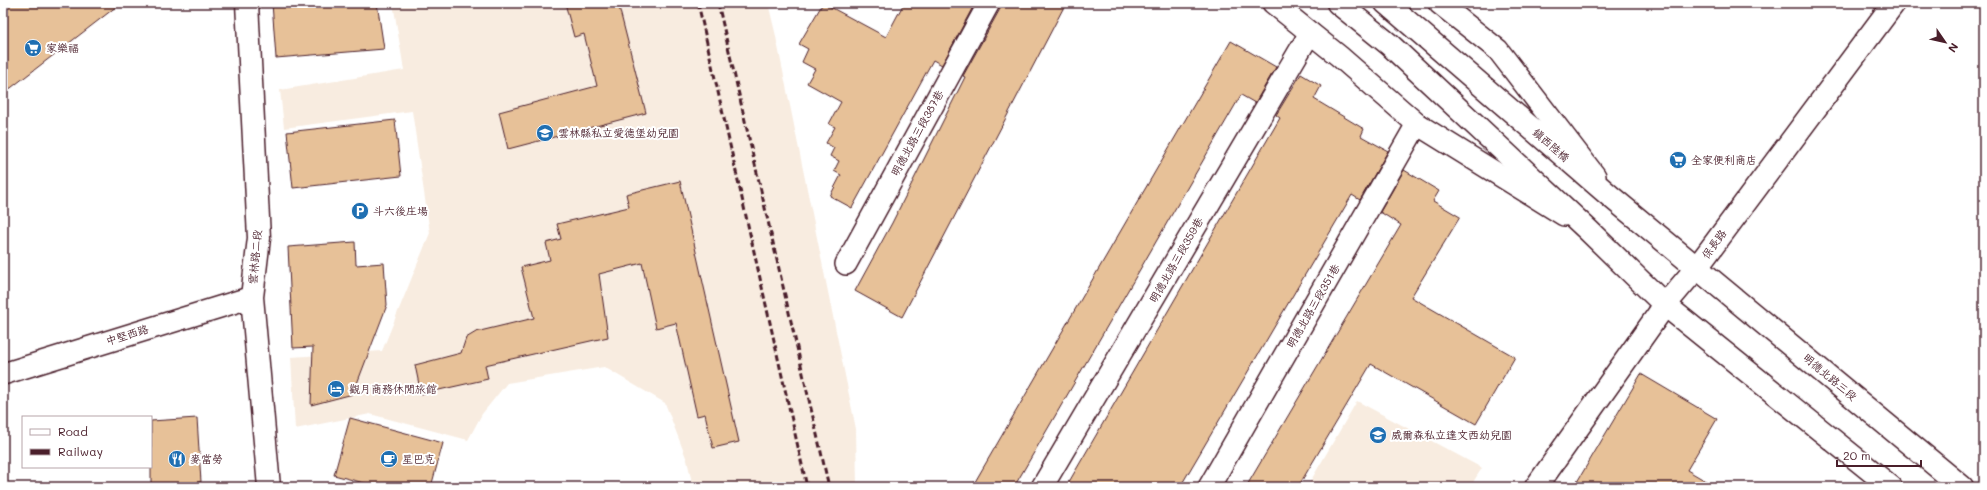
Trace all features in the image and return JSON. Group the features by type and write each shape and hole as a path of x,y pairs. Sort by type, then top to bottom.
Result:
{"main road":[{"name":"雲林路二段","path":"247,3 259,238 252,297 269,487"},
{"path":"1338,3 1390,45 1588,230 1665,305 1891,487"},
{"name":"鎮西陸橋","path":"1386,3 1610,196 1698,266"},
{"name":"保長路","path":"1536,487 1665,305 1698,266 1894,3"},
{"name":"明德北路三段","path":"1698,266 1962,487"}],"street":[{"name":"明德北路三段387巷","path":"846,264 989,3"},
{"path":"1273,3 1340,56 1417,124 1588,230"},
{"path":"1439,3 1498,50 1610,196"},
{"name":"明德北路三段359巷","path":"1042,487 1310,33"},
{"name":"明德北路三段351巷","path":"1209,487 1417,124"},
{"name":"中堅西路","path":"3,374 252,297"}],"shaded area":[{"path":"393,3 768,3 856,429 857,487 693,487 687,460 665,403 604,367 507,383 482,414 468,440 370,414 295,429 291,357 382,351 430,233 412,111 284,128 280,90 404,70"},
{"name":"威爾森私立達文西幼兒園","path":"1357,401 1482,468 1470,487 1307,487"}],"building":[{"name":"家樂福","path":"3,3 121,3 3,94"},
{"path":"272,3 377,3 384,49 276,58"},
{"path":"565,3 618,3 646,113 508,149 499,112 597,86 584,34 574,37"},
{"path":"823,3 886,37 904,3 975,3 942,65 933,60 852,208 830,196 841,175 834,171 839,161 830,156 834,148 826,143 835,127 829,124 841,102 807,83 815,69 802,62 808,49 799,44"},
{"path":"1001,3 1066,3 902,317 855,291 892,223 965,77 963,76 1000,9"},
{"path":"1231,41 1276,67 1255,103 1241,95 1014,487 972,487"},
{"path":"1301,74 1321,86 1314,99 1364,129 1361,136 1388,151 1360,200 1352,195 1180,487 1066,487 1280,118 1276,115"},
{"path":"395,120 401,176 293,188 287,132"},
{"path":"1404,170 1439,191 1433,201 1460,217 1411,297 1515,357 1476,424 1371,364 1298,487 1246,487 1401,225 1380,212"},
{"path":"680,181 739,442 713,448 705,414 697,416 676,323 656,328 642,263 599,274 608,337 485,365 488,379 421,394 415,365 461,353 466,338 476,332 534,318 521,267 550,260 546,243 561,239 557,224 629,207 626,194"},
{"path":"355,242 356,265 384,263 387,305 353,394 311,405 313,347 293,348 288,247"},
{"path":"1641,374 1717,419 1687,470 1716,487 1574,487"},
{"path":"197,418 201,482 151,486 152,421"},
{"name":"星巴克","path":"350,418 443,443 431,487 379,487 334,475"}],"railway":[{"path":"698,3 807,487"},
{"path":"718,3 829,487"}],"place":[{"name":"家樂福","path":"33,48"},
{"name":"雲林縣私立愛德堡幼兒園","path":"545,133"},
{"name":"全家便利商店","path":"1678,160"},
{"name":"斗六後庄場","path":"360,211"},
{"name":"觀月商務休閒旅館","path":"336,389"},
{"name":"威爾森私立達文西幼兒園","path":"1378,435"},
{"name":"麥當勞","path":"177,459"},
{"name":"星巴克","path":"389,459"}]}
